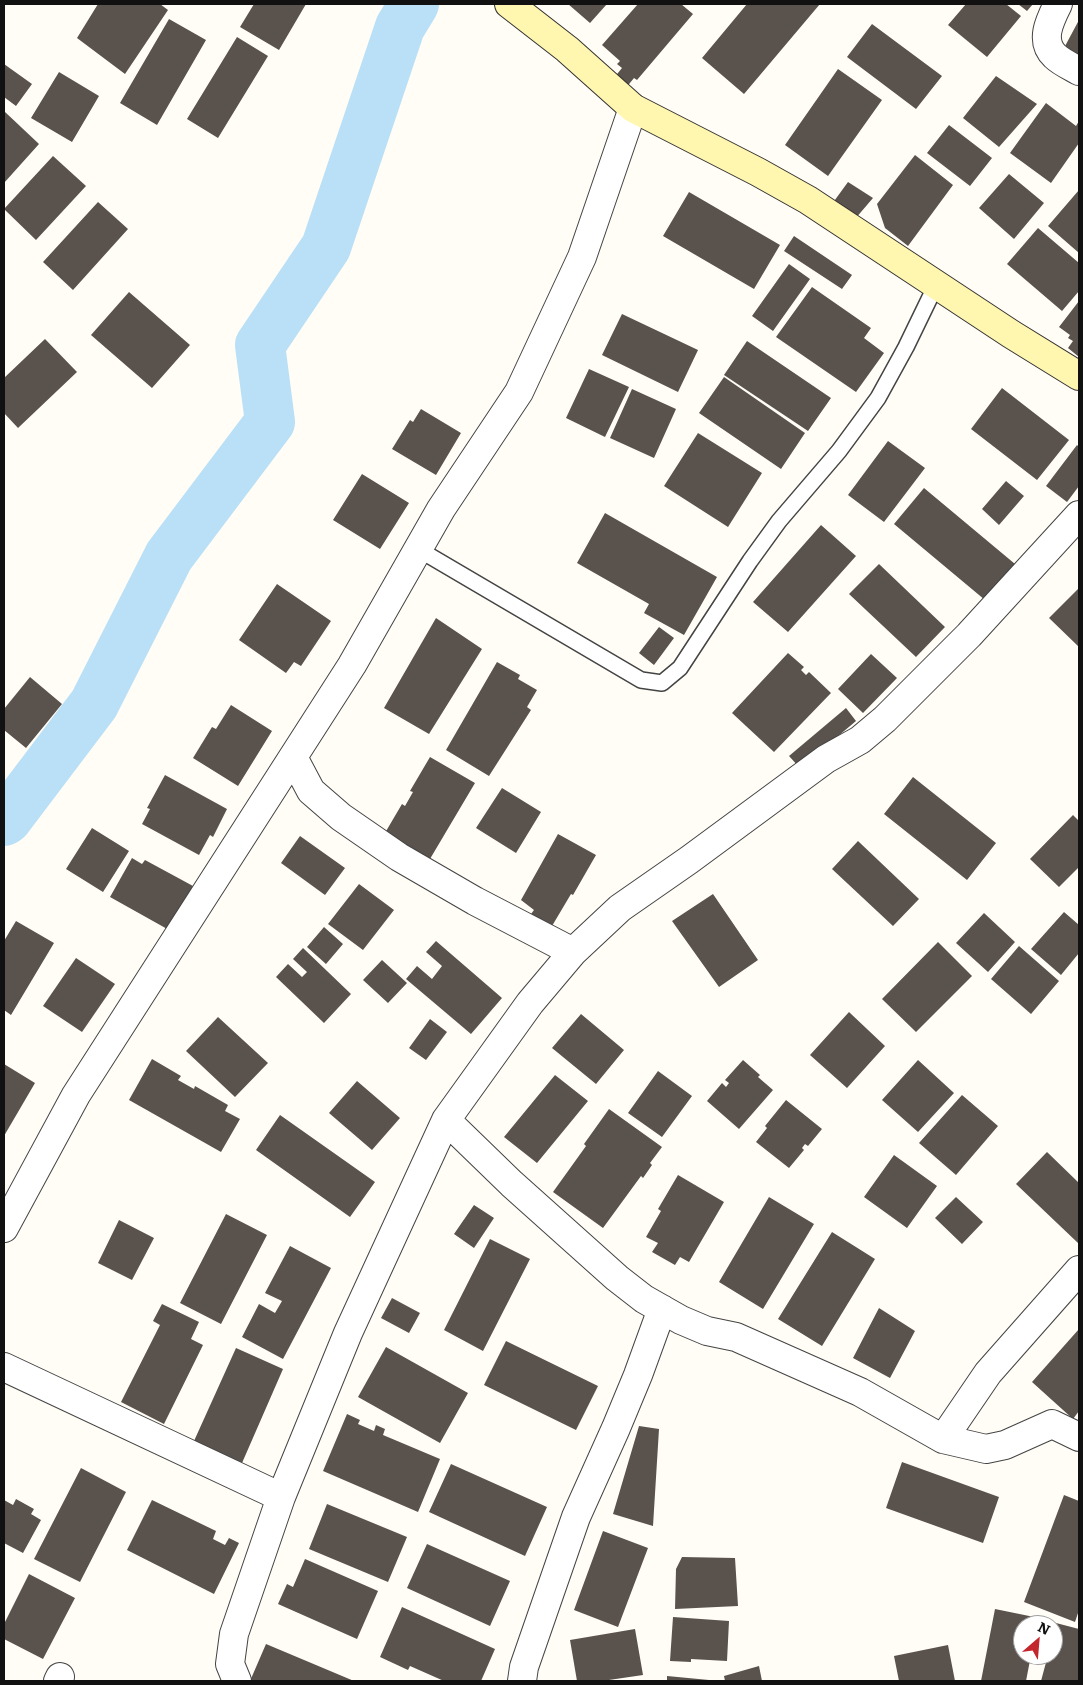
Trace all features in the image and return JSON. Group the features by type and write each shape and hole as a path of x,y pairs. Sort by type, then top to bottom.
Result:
{"street":[{"path":"509,4 567,49 633,108 808,200 1011,334 1079,376"},
{"path":"1058,4 1048,26 1047,46 1055,57 1079,71"},
{"path":"4,1228 76,1095 352,665 441,509 519,392 582,257 633,108"},
{"path":"237,1681 230,1664 234,1634 281,1497 348,1333 446,1120 530,1003 573,952 620,908 826,759 860,740 886,719 969,634 1079,515"},
{"path":"294,757 311,790 355,827 399,857 475,901 573,952"},
{"path":"446,1120 512,1184 617,1278 644,1299 680,1320 707,1331 736,1337 860,1392 944,1439 986,1449 1005,1445 1052,1424 1079,1437"},
{"path":"944,1439 988,1373 1079,1270"},
{"path":"522,1681 524,1667 576,1517 638,1375 662,1310"},
{"path":"4,1368 281,1497"}],"lane":[{"path":"418,549 641,680 662,683 680,668 750,561 779,521 839,451 878,398 906,347 936,285"}],"building":[{"path":"98,4 160,4 168,10 125,74 77,38"},
{"path":"254,4 306,4 279,50 240,27"},
{"path":"568,4 607,4 590,23"},
{"path":"638,4 681,4 693,14 637,80 634,78 625,89 613,79 622,68 617,64 620,61 602,45"},
{"path":"747,4 820,4 744,94 702,58"},
{"path":"966,4 1006,4 1021,16 987,57 948,25"},
{"path":"1018,4 1033,4 1027,11"},
{"path":"169,19 206,40 157,125 120,103"},
{"path":"1079,20 1079,56 1064,48"},
{"path":"872,24 942,76 916,109 847,57"},
{"path":"237,37 268,56 218,138 187,119"},
{"path":"4,64 32,84 16,106 4,97"},
{"path":"838,69 882,100 828,176 785,145"},
{"path":"59,72 99,96 72,142 31,118"},
{"path":"996,76 1037,104 999,147 963,118"},
{"path":"1046,103 1076,126 1079,121 1079,143 1051,183 1010,153"},
{"path":"4,111 39,144 4,183"},
{"path":"949,125 992,158 970,186 927,153"},
{"path":"915,155 953,185 908,246 885,228 877,204"},
{"path":"53,156 86,186 36,240 4,209"},
{"path":"1009,174 1044,203 1014,239 979,208"},
{"path":"848,182 873,198 855,219 832,204"},
{"path":"1079,190 1079,253 1048,226"},
{"path":"689,192 780,245 754,289 663,236"},
{"path":"98,202 128,229 73,290 43,262"},
{"path":"1038,228 1079,263 1079,291 1062,311 1007,264"},
{"path":"794,236 852,275 842,289 784,251"},
{"path":"789,264 810,279 773,331 752,316"},
{"path":"812,287 871,328 864,338 884,353 856,392 776,337"},
{"path":"129,292 190,345 152,388 91,335"},
{"path":"1079,301 1079,357 1068,348 1073,341 1068,338 1070,335 1059,327"},
{"path":"622,314 698,350 678,392 602,355"},
{"path":"45,339 77,372 18,428 4,413 4,378"},
{"path":"747,341 831,398 808,431 724,375"},
{"path":"589,369 629,387 605,437 566,418"},
{"path":"724,377 805,433 781,469 699,413"},
{"path":"1002,388 1069,440 1037,480 971,429"},
{"path":"632,389 676,409 654,458 610,438"},
{"path":"421,409 461,433 436,475 392,449 410,420 413,422"},
{"path":"698,433 762,473 728,527 664,486"},
{"path":"888,441 925,468 884,522 848,495"},
{"path":"1077,445 1079,447 1079,486 1067,502 1046,486"},
{"path":"362,474 409,503 380,549 333,520"},
{"path":"1006,481 1024,496 999,525 982,509"},
{"path":"924,488 1015,564 985,600 894,524"},
{"path":"605,513 717,577 684,635 644,613 649,604 577,563"},
{"path":"821,525 856,556 788,632 753,602"},
{"path":"879,564 945,627 916,657 849,594"},
{"path":"277,584 331,621 301,666 294,662 286,673 239,640"},
{"path":"1079,588 1079,647 1049,618"},
{"path":"436,618 482,649 429,734 384,708"},
{"path":"659,627 674,638 654,665 639,653"},
{"path":"788,653 804,667 801,670 806,675 809,672 831,693 774,752 732,713"},
{"path":"871,654 897,678 863,713 838,689"},
{"path":"497,662 520,675 518,679 537,690 527,707 531,710 489,776 446,750"},
{"path":"30,677 62,704 26,748 4,730 4,709"},
{"path":"231,705 272,731 238,786 193,758 212,727 216,729"},
{"path":"846,708 856,721 800,768 789,756"},
{"path":"430,757 475,783 427,864 382,838 402,804 405,806 413,792 410,791"},
{"path":"165,775 227,809 213,837 210,835 199,855 142,824 150,809 147,808"},
{"path":"913,777 996,843 967,880 884,814"},
{"path":"502,788 541,812 516,853 476,828"},
{"path":"1073,815 1079,821 1079,867 1059,887 1030,859"},
{"path":"92,828 129,851 103,892 66,869"},
{"path":"558,834 596,855 573,895 571,894 552,926 531,914 534,910 521,900"},
{"path":"300,836 345,868 325,895 281,863"},
{"path":"858,841 919,899 893,926 832,869"},
{"path":"132,858 142,864 145,860 193,886 169,930 110,897"},
{"path":"359,884 394,910 363,950 328,924"},
{"path":"713,894 758,960 719,987 672,921"},
{"path":"1064,912 1079,925 1079,953 1061,975 1031,949"},
{"path":"984,913 1015,942 988,972 956,943"},
{"path":"16,921 54,943 11,1015 4,1010 4,941"},
{"path":"324,927 343,944 326,964 307,947"},
{"path":"436,941 502,998 471,1034 406,979 417,966 432,979 442,966 426,952"},
{"path":"938,942 972,976 916,1032 882,999"},
{"path":"1019,946 1059,981 1031,1014 991,979"},
{"path":"303,948 351,994 324,1023 276,977 288,964 302,977 307,972 293,959"},
{"path":"76,958 115,984 82,1032 43,1006"},
{"path":"382,960 407,983 388,1003 363,980"},
{"path":"849,1012 885,1046 847,1088 810,1055"},
{"path":"581,1014 624,1050 596,1084 552,1048"},
{"path":"218,1017 268,1063 235,1097 186,1051"},
{"path":"430,1019 447,1032 426,1060 409,1048"},
{"path":"152,1059 181,1076 178,1080 194,1089 195,1086 228,1105 225,1111 240,1119 221,1152 129,1100"},
{"path":"743,1060 773,1090 739,1129 707,1101 722,1083 726,1087 729,1083 725,1080"},
{"path":"918,1060 954,1093 918,1132 882,1100"},
{"path":"4,1064 35,1083 4,1136"},
{"path":"658,1071 692,1096 662,1137 628,1113"},
{"path":"555,1075 588,1101 537,1163 504,1137"},
{"path":"357,1081 400,1118 372,1150 329,1113"},
{"path":"962,1095 998,1126 956,1175 919,1143"},
{"path":"786,1100 822,1129 808,1146 805,1144 802,1148 804,1150 789,1168 756,1142 767,1128 765,1126"},
{"path":"609,1109 662,1147 650,1163 652,1165 643,1178 641,1176 603,1228 553,1192 586,1146 584,1144"},
{"path":"280,1115 375,1182 350,1217 256,1150"},
{"path":"1047,1152 1079,1183 1078,1243 1016,1184"},
{"path":"894,1155 937,1186 907,1228 864,1197"},
{"path":"678,1175 724,1202 689,1262 680,1257 675,1265 652,1252 658,1243 646,1237 661,1211 658,1209"},
{"path":"769,1197 814,1224 763,1309 719,1282"},
{"path":"956,1197 983,1222 962,1244 935,1218"},
{"path":"474,1205 494,1218 474,1248 454,1234"},
{"path":"226,1214 267,1235 221,1324 180,1303"},
{"path":"119,1220 154,1238 132,1280 98,1263"},
{"path":"832,1232 875,1259 822,1346 778,1319"},
{"path":"490,1239 530,1259 483,1351 444,1330"},
{"path":"290,1246 331,1268 283,1359 242,1337 259,1304 275,1313 282,1301 265,1293"},
{"path":"392,1298 420,1313 409,1333 381,1318"},
{"path":"162,1304 199,1322 191,1339 203,1345 164,1424 121,1402 160,1325 153,1321"},
{"path":"879,1308 915,1331 890,1378 853,1358"},
{"path":"1079,1329 1079,1411 1073,1419 1032,1382"},
{"path":"506,1341 598,1386 576,1430 484,1385"},
{"path":"386,1347 468,1393 440,1443 358,1397"},
{"path":"236,1348 283,1369 242,1463 194,1441"},
{"path":"347,1414 360,1420 358,1424 374,1431 376,1425 385,1429 383,1435 440,1459 418,1512 323,1471"},
{"path":"639,1426 659,1429 653,1526 613,1514"},
{"path":"902,1462 999,1497 983,1543 886,1508"},
{"path":"451,1464 547,1507 525,1556 429,1512"},
{"path":"81,1468 126,1492 80,1582 34,1559"},
{"path":"1064,1495 1079,1501 1079,1610 1075,1622 1063,1617 1063,1615 1057,1615 1024,1602"},
{"path":"16,1499 34,1509 31,1514 41,1520 23,1553 4,1543 4,1500 13,1505"},
{"path":"152,1500 216,1531 213,1539 225,1545 229,1538 239,1543 214,1594 127,1550"},
{"path":"327,1504 407,1537 388,1582 309,1549"},
{"path":"603,1531 648,1548 618,1627 574,1610"},
{"path":"427,1544 510,1581 490,1626 407,1588"},
{"path":"682,1557 735,1558 738,1606 675,1609 676,1569"},
{"path":"305,1559 378,1591 357,1639 278,1604 287,1584 293,1587"},
{"path":"29,1574 75,1598 43,1659 4,1639 4,1624"},
{"path":"402,1607 495,1649 481,1681 444,1681 410,1666 408,1670 380,1657"},
{"path":"995,1609 1024,1615 1013,1615 1013,1665 1029,1665 1026,1681 981,1681"},
{"path":"673,1617 729,1621 727,1661 691,1659 691,1662 670,1661"},
{"path":"1063,1625 1079,1629 1079,1681 1041,1681 1045,1665 1063,1665"},
{"path":"635,1629 643,1675 602,1681 577,1681 570,1640"},
{"path":"266,1644 354,1681 250,1681"},
{"path":"948,1645 955,1681 899,1681 894,1656"},
{"path":"759,1666 762,1681 725,1681 724,1676"},
{"path":"667,1676 709,1680 709,1681 667,1681"}],"waterway":[{"path":"4,821 94,704 169,556 270,422 260,345 326,247 400,27 414,4"}]}
